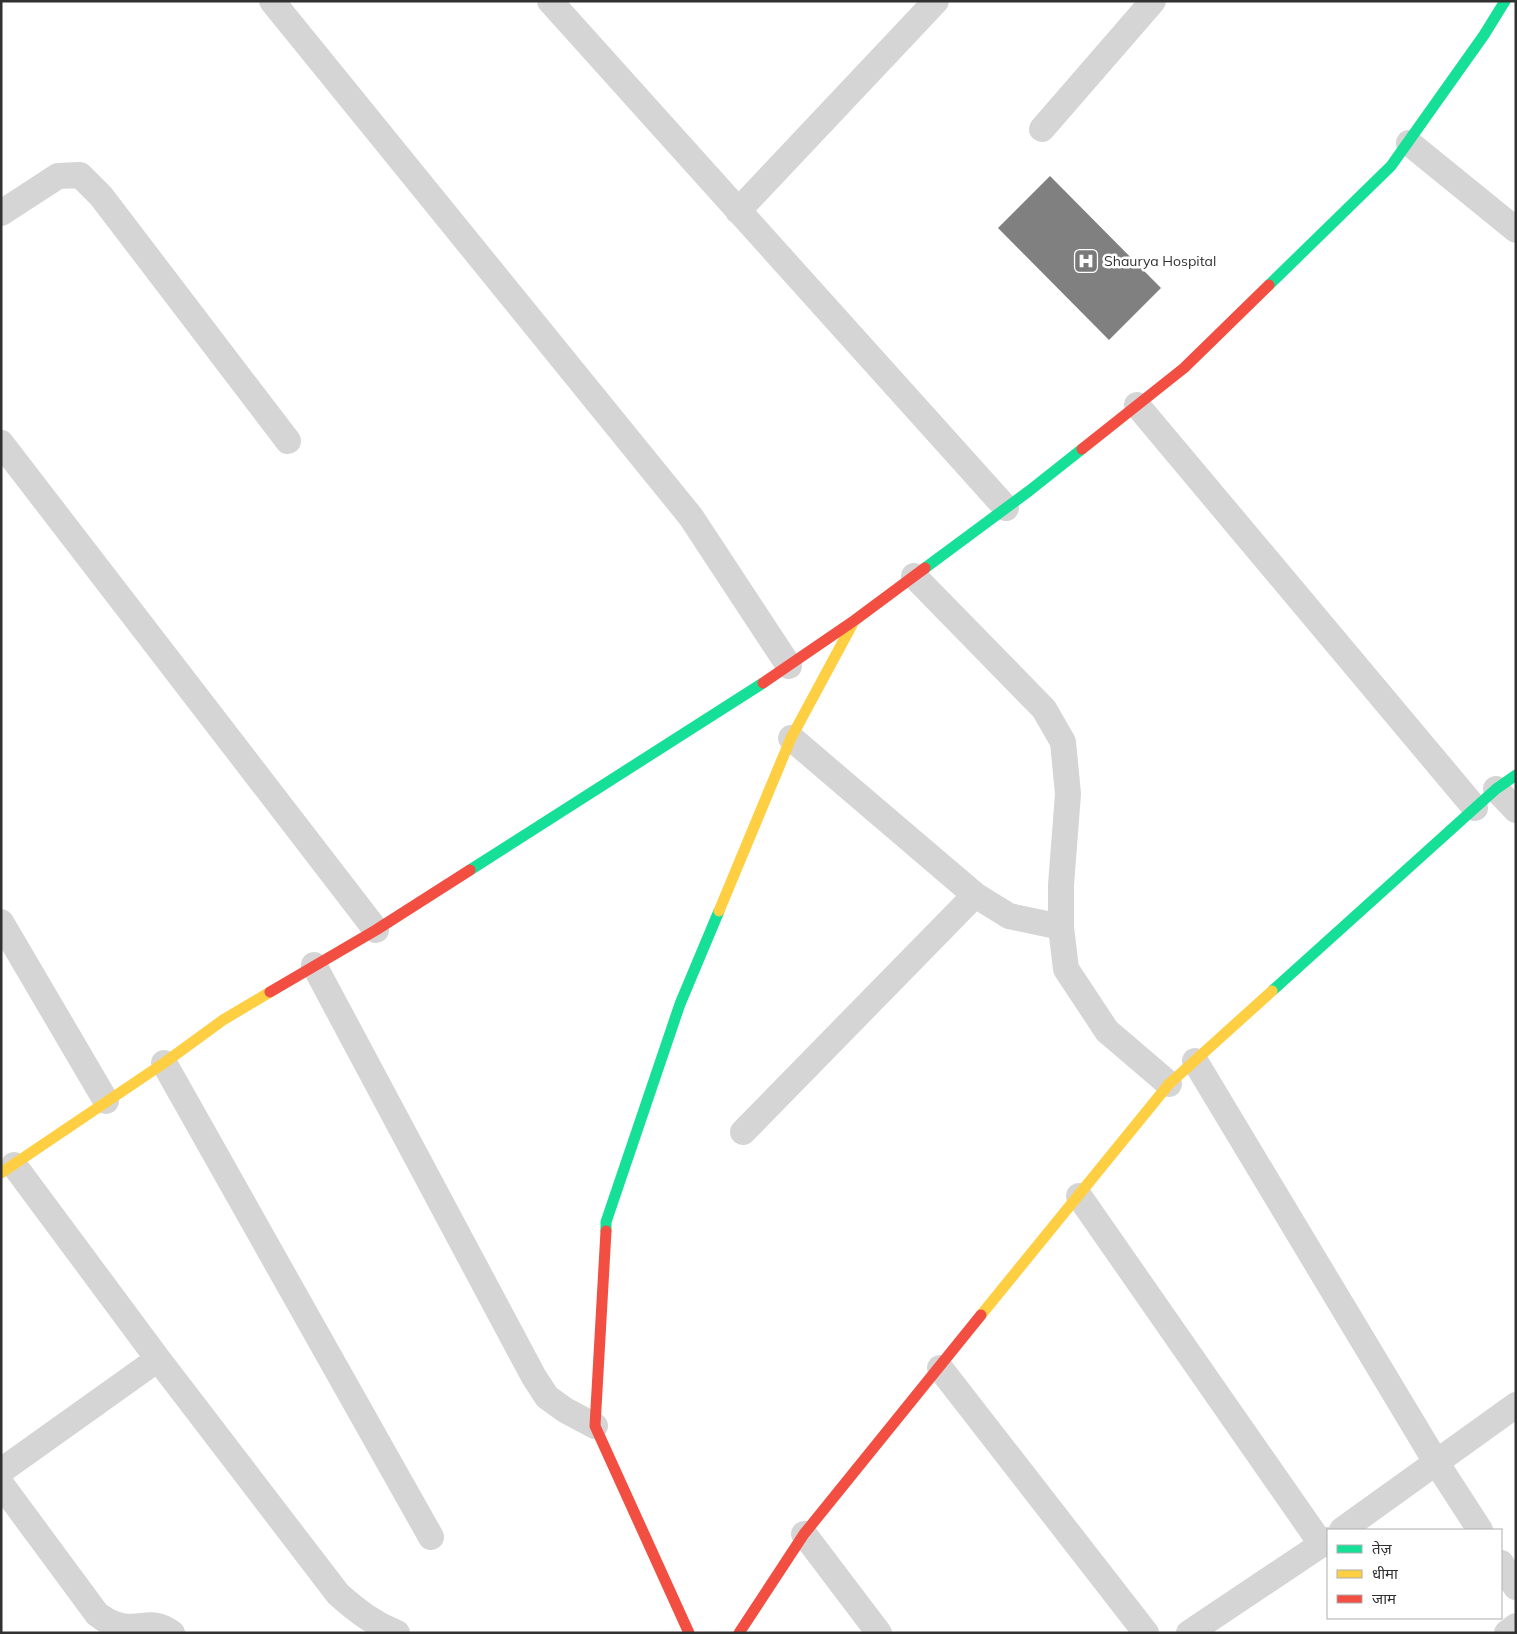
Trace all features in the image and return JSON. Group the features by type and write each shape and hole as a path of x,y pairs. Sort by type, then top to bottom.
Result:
{"street":[{"path":"272,1 691,518 789,666"},
{"path":"550,1 1006,508"},
{"path":"738,211 936,1"},
{"path":"1042,129 1153,1"},
{"path":"397,1633 358,1612 338,1594 158,1359 8,1169 164,1063 223,1020 314,964 376,930 789,666 855,620 1006,508 1184,368 1392,166 1484,35 1505,1"},
{"path":"1409,143 1516,230"},
{"path":"1,213 58,176 80,175 101,196 288,441"},
{"path":"1137,405 1474,808"},
{"path":"1,443 376,930"},
{"path":"914,576 1044,709 1062,742 1068,794 1061,885 1061,927 1066,969 1107,1031 1169,1084"},
{"path":"689,1633 594,1426 606,1222 680,1004 792,738 855,620"},
{"path":"792,738 975,895 1008,916 1061,927"},
{"path":"739,1633 804,1534 1169,1084 1474,808 1506,782 1516,810"},
{"path":"743,1132 975,895"},
{"path":"1,922 106,1101"},
{"path":"314,964 534,1377 547,1397 565,1410 594,1426"},
{"path":"1194,1061 1436,1462 1479,1529"},
{"path":"164,1063 431,1537"},
{"path":"1079,1196 1327,1534"},
{"path":"1,1470 158,1359"},
{"path":"940,1368 1146,1633"},
{"path":"1345,1529 1516,1405"},
{"path":"1,1484 97,1614 108,1622 123,1627 151,1624 165,1628 172,1633"},
{"path":"804,1534 879,1633"},
{"path":"1189,1633 1327,1542"},
{"path":"1502,1565 1516,1586"},
{"path":"1507,1633 1516,1626"}],"building":[{"path":"1050,176 1161,288 1109,340 998,228"}],"traffic: fast":[{"path":"1269,285 1391,166 1484,35 1505,1"},
{"path":"925,568 1082,449"},
{"path":"470,870 763,683"},
{"path":"1272,991 1496,789 1516,775"},
{"path":"606,1231 606,1222 680,1004 719,911"}],"traffic: slow":[{"path":"719,911 791,738 852,625"},
{"path":"981,1315 1169,1084 1272,991"},
{"path":"1,1173 164,1063 223,1020 270,992"}],"traffic: jam":[{"path":"1082,449 1184,368 1269,285"},
{"path":"763,683 855,620 925,568"},
{"path":"270,992 376,930 470,870"},
{"path":"606,1231 595,1426 689,1633"},
{"path":"739,1633 804,1534 981,1315"}],"place":[{"name":"Shaurya Hospital","path":"1086,261"}]}
